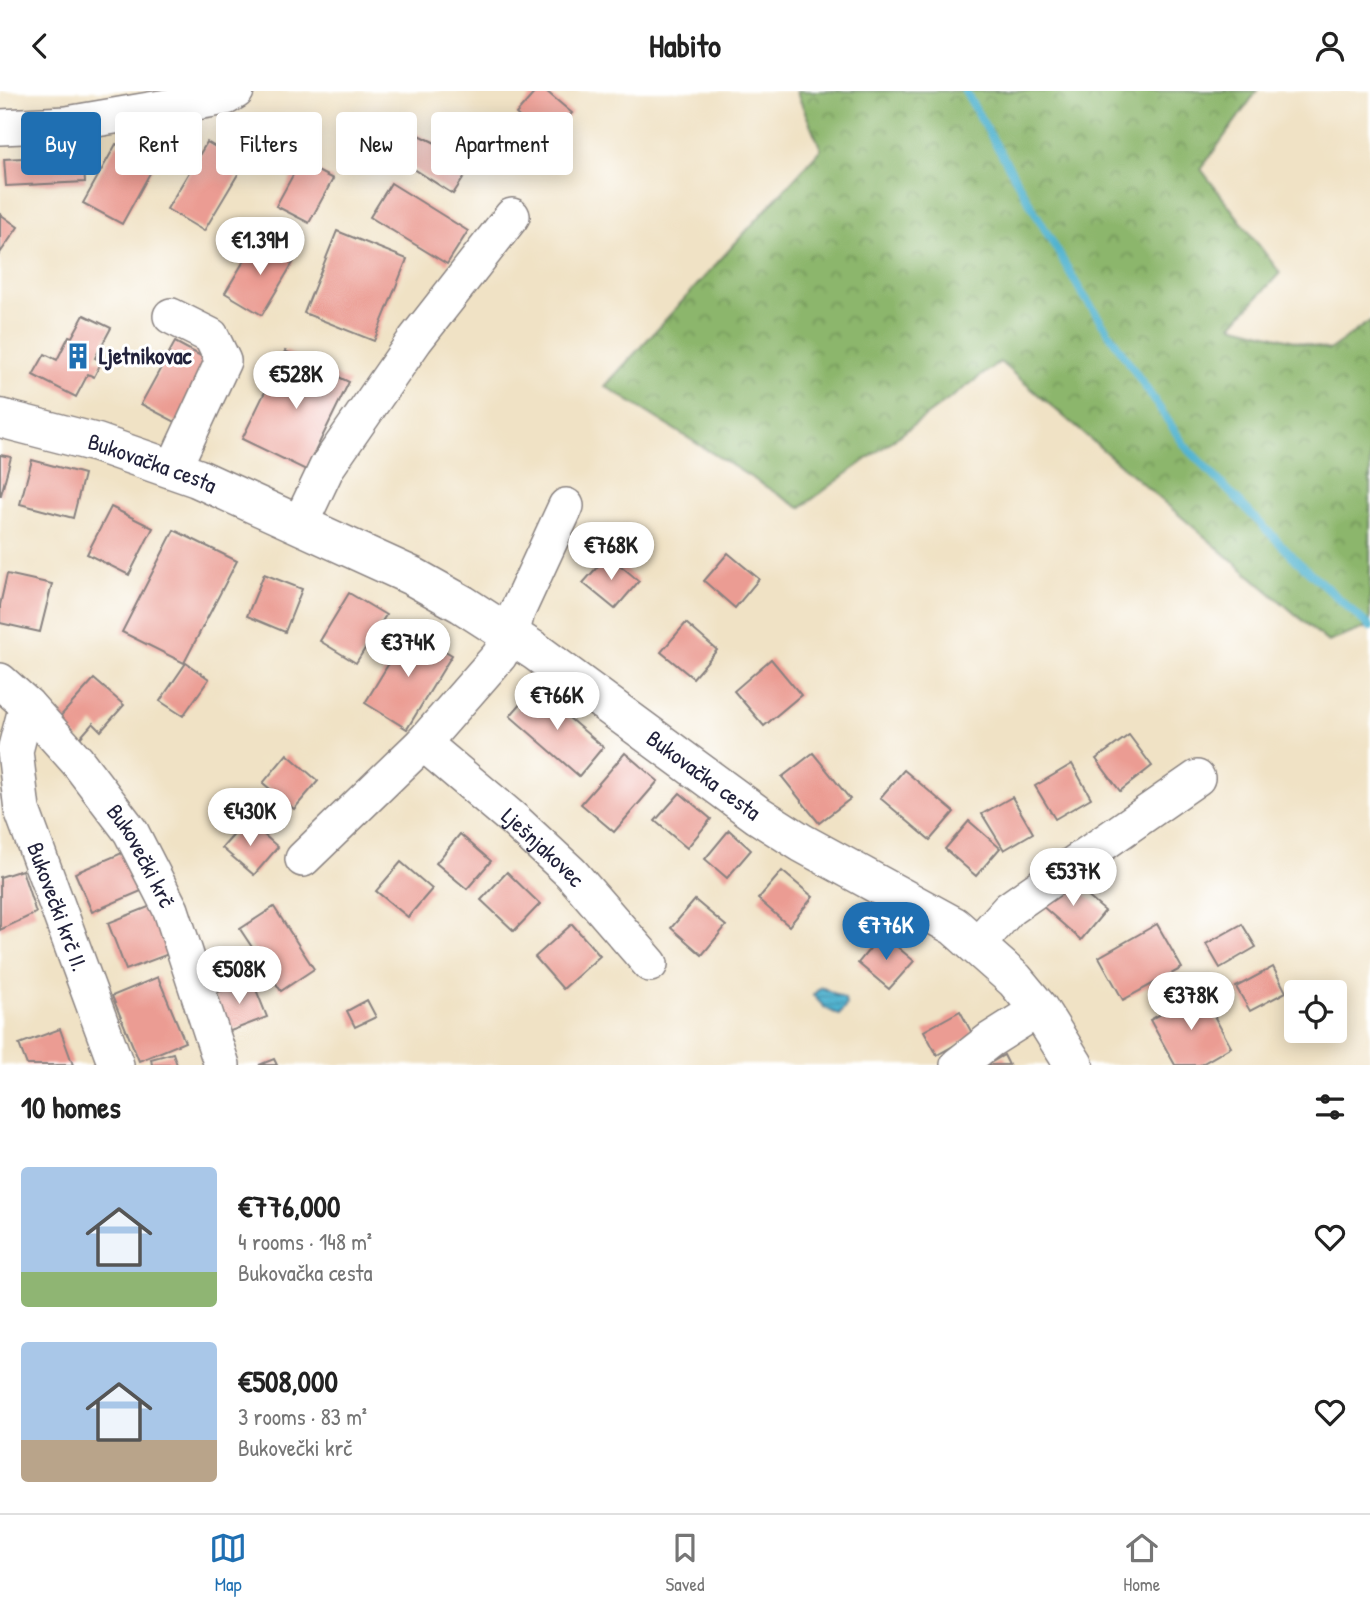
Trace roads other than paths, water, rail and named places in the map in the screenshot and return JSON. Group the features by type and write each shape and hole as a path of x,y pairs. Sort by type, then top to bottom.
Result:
{"main road":[{"name":"Bukovačka cesta","path":"0,418 97,443 173,469 412,576 462,604 511,635 758,815 802,843 954,926 1016,980 1039,1009 1074,1065"}],"street":[{"path":"73,112 86,91"},
{"path":"101,118 226,97 236,91"},
{"path":"0,127 21,126"},
{"path":"300,524 327,467 415,340 512,216"},
{"path":"171,316 211,336 223,361 173,469"},
{"path":"303,859 423,744 499,656 511,635 517,612 566,506"},
{"name":"Bukovečki krč","path":"0,681 27,705 78,761 131,832 171,910 222,1065"},
{"name":"Bukovečki krč II.","path":"27,705 15,751 22,810 116,1065"},
{"name":"Lješnjakovec","path":"423,744 513,819 571,873 650,964"},
{"path":"977,945 1009,909 1197,778"},
{"path":"958,1065 990,1040 1039,1009"}],"water":[{"path":"821,987 845,999 846,1006 839,1015 825,1008 813,995"}],"waterway":[{"path":"965,91 1080,290 1185,446 1295,559 1370,627"}],"place":[{"name":"Ljetnikovac","path":"78,356"}]}
